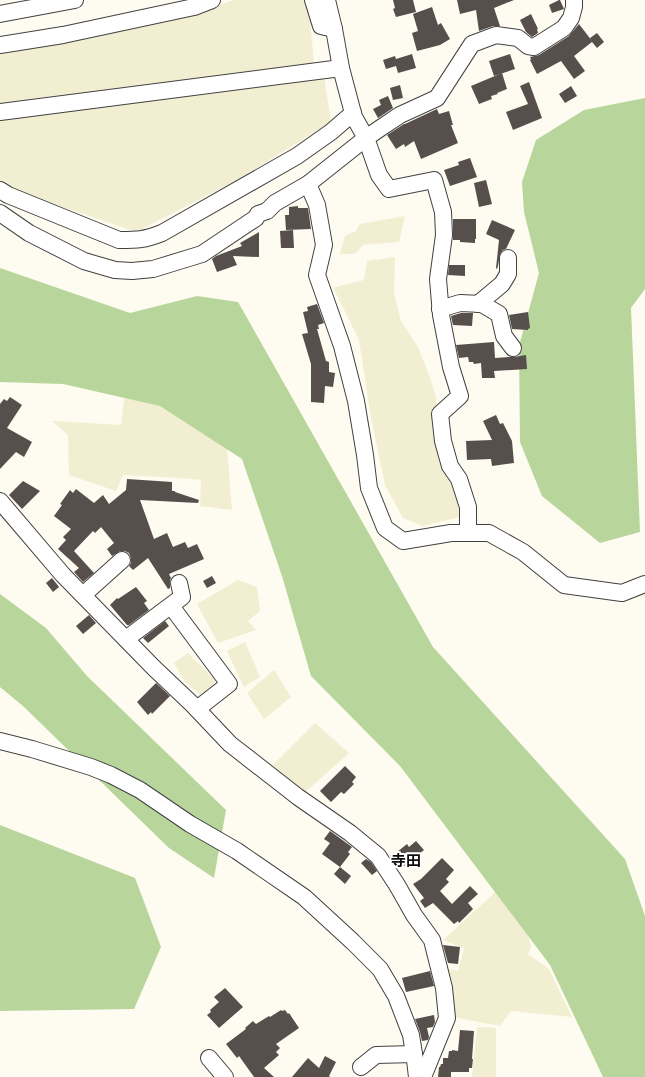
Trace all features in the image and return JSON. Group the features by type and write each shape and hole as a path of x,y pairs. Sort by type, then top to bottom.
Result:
{"street":[{"path":"0,14 75,0"},
{"path":"0,45 63,35 194,7 212,0"},
{"path":"313,0 321,26 334,29"},
{"path":"328,0 341,68 354,117 366,138 379,175 389,189 434,180 443,212 444,235 438,279 440,309 451,367 460,396 440,414 443,441 450,466 459,479 468,507 468,533"},
{"path":"0,213 29,233 84,261 115,270 132,271 153,268 202,254 256,218 258,214 267,211 275,203 308,184 366,138 400,115 437,98 472,44 496,34 518,38 528,46 534,47 564,28 571,18 574,0"},
{"path":"0,112 341,68"},
{"path":"0,190 8,195 119,240 139,240 162,233 297,156 331,132 353,113"},
{"path":"308,184 317,205 324,245 317,275 342,346 356,401 369,488 385,528 403,541 451,533 489,533 523,552 564,585 622,593 645,584"},
{"path":"478,304 502,284 508,274 508,258"},
{"path":"440,309 460,303 482,304 499,314 504,336 513,348"},
{"path":"0,502 63,575 230,744 298,797 350,833 378,856 414,915 432,940 444,988 447,1018 423,1077"},
{"path":"83,595 122,560"},
{"path":"126,639 182,597 179,583"},
{"path":"171,606 229,684 197,709"},
{"path":"0,741 32,749 111,775 140,790 190,824 236,851 304,897 380,969 396,996 410,1035 417,1077"},
{"path":"361,1067 376,1055 414,1054"},
{"path":"209,1058 225,1077"}],"shaded area":[{"path":"233,0 306,0 309,8 314,63 0,104 0,52 192,15"},
{"path":"324,76 331,122 237,180 136,232 13,190 0,182 0,119"},
{"path":"405,216 399,242 363,245 355,254 340,254 345,236 356,231 360,224"},
{"path":"395,257 394,293 401,321 418,347 436,397 439,445 457,489 460,509 460,517 423,526 403,518 385,485 371,418 359,340 333,288 364,280 367,261"},
{"path":"126,383 224,410 232,510 200,506 201,480 123,475 116,491 69,475 68,435 52,421 121,425"},
{"path":"238,580 257,587 260,611 248,621 256,630 218,643 197,604"},
{"path":"245,642 260,677 244,687 227,651"},
{"path":"188,653 216,681 202,696 185,682 174,663"},
{"path":"274,670 291,697 264,719 247,693"},
{"path":"315,723 349,753 304,793 273,765"},
{"path":"514,875 531,947 528,954 549,969 572,1017 511,1011 500,1026 448,1016 444,968 458,971 464,948 443,940"},
{"path":"477,1027 496,1028 496,1077 472,1077"}],"green space":[{"path":"645,98 645,289 631,308 640,532 600,543 542,496 520,442 519,346 539,273 524,212 522,182 536,140 584,110"},
{"path":"0,268 130,313 197,296 238,302 433,647 625,859 645,916 645,1077 603,1077 550,965 400,766 311,676 282,576 242,459 160,406 63,384 0,382"},
{"path":"0,594 46,628 87,676 226,810 214,878 169,848 23,706 0,687"},
{"path":"0,825 135,878 161,947 134,1009 0,1011"}],"building":[{"path":"393,0 413,0 416,12 396,17 393,9 395,8"},
{"path":"457,0 514,0 494,8 500,26 493,26 479,31 476,10 460,14"},
{"path":"559,0 564,9 552,13 549,5"},
{"path":"432,7 438,25 441,23 450,39 440,45 417,51 412,33 418,31 413,14"},
{"path":"531,14 538,29 538,33 532,37 526,32 520,20"},
{"path":"579,24 592,41 590,38 597,33 604,42 597,48 592,42 574,56 585,71 574,79 561,61 537,74 530,57 539,55 569,36"},
{"path":"412,54 416,68 398,73 396,66 386,69 383,60 395,56 396,59"},
{"path":"510,54 515,69 494,76 489,61"},
{"path":"502,73 507,89 491,96 492,99 479,104 471,86"},
{"path":"529,82 542,118 513,130 506,112 528,104 520,86"},
{"path":"400,85 403,98 393,100 390,88"},
{"path":"571,86 577,96 565,103 559,94"},
{"path":"388,96 393,108 378,118 373,109 381,105 379,100"},
{"path":"437,109 439,114 449,111 453,125 451,125 458,143 421,159 414,141 405,147 404,144 396,149 387,135 404,124"},
{"path":"470,158 477,177 450,186 444,170 459,165 458,162"},
{"path":"486,180 492,204 479,207 474,183"},
{"path":"298,206 298,208 308,208 311,229 286,230 285,215 289,215 289,207"},
{"path":"453,219 476,219 475,243 453,240"},
{"path":"492,220 515,230 506,249 500,254 497,269 499,240 486,234"},
{"path":"293,230 294,248 281,248 280,231"},
{"path":"259,232 259,257 233,256 237,265 217,272 212,259 242,246 240,243"},
{"path":"449,265 465,265 465,276 448,275"},
{"path":"317,304 324,323 318,325 319,329 317,329 326,361 329,362 329,372 335,373 333,387 325,386 324,403 311,402 311,364 302,334 308,333 303,312 308,311 307,307"},
{"path":"528,312 530,328 528,330 512,329 509,315"},
{"path":"461,313 473,313 472,326 453,325 451,316"},
{"path":"494,342 495,358 526,355 527,369 494,371 495,378 482,378 481,363 474,364 473,362 469,362 468,357 459,358 456,345"},
{"path":"10,397 22,405 7,428 32,442 24,457 16,452 0,469 0,404 4,399 7,401"},
{"path":"496,415 500,424 503,423 512,441 514,463 492,466 491,459 467,460 466,441 492,440 483,421"},
{"path":"127,479 172,482 172,491 199,500 198,503 140,500 154,539 167,533 173,547 185,542 188,548 197,544 204,559 169,574 171,578 170,588 168,589 148,558 133,570 129,566 131,563 131,558 129,553 120,551 112,556 107,549 114,543 101,527 95,533 93,531 74,551 94,573 83,582 74,572 79,568 58,549 66,540 63,537 71,529 54,516 70,490 73,493 76,489 94,503 103,495 109,504 126,490"},
{"path":"23,481 40,491 22,509 9,495"},
{"path":"212,576 216,583 207,588 203,581"},
{"path":"52,578 59,587 53,592 46,583"},
{"path":"136,587 147,601 144,603 149,610 127,625 110,605 117,598 118,599"},
{"path":"89,615 96,623 83,634 76,626"},
{"path":"165,621 169,626 148,643 143,638"},
{"path":"156,683 170,696 152,714 151,712 148,715 137,702"},
{"path":"345,766 356,777 352,782 354,784 344,794 341,792 331,802 320,791"},
{"path":"330,831 352,847 348,852 350,854 340,867 322,854 330,843 324,839"},
{"path":"416,841 424,850 404,866 395,855 407,844 409,847"},
{"path":"442,858 454,870 446,879 449,882 440,891 452,904 470,886 478,894 468,903 473,909 459,923 458,921 454,924 433,903 425,908 420,901 424,898 413,884 421,879"},
{"path":"366,859 371,862 377,871 372,875 361,863"},
{"path":"340,867 351,876 345,884 334,874"},
{"path":"443,945 460,947 458,964 448,963"},
{"path":"430,971 434,986 406,992 402,978"},
{"path":"225,988 243,1007 219,1028 207,1015 219,1002 214,997"},
{"path":"281,1010 285,1010 288,1014 289,1013 299,1028 276,1044 280,1048 276,1052 279,1055 264,1068 274,1077 254,1077 239,1056 237,1058 226,1044 246,1029 245,1028 253,1021 256,1024"},
{"path":"434,1015 435,1022 433,1027 427,1028 429,1037 428,1040 422,1041 415,1019"},
{"path":"460,1030 474,1031 472,1068 469,1068 469,1072 451,1072 451,1077 438,1077 439,1067 443,1064 443,1058 448,1058 449,1051 458,1051"},
{"path":"325,1056 336,1062 329,1076 330,1077 292,1077 308,1058 319,1068"}],"district":[{"name":"寺田","path":"406,861"}]}
